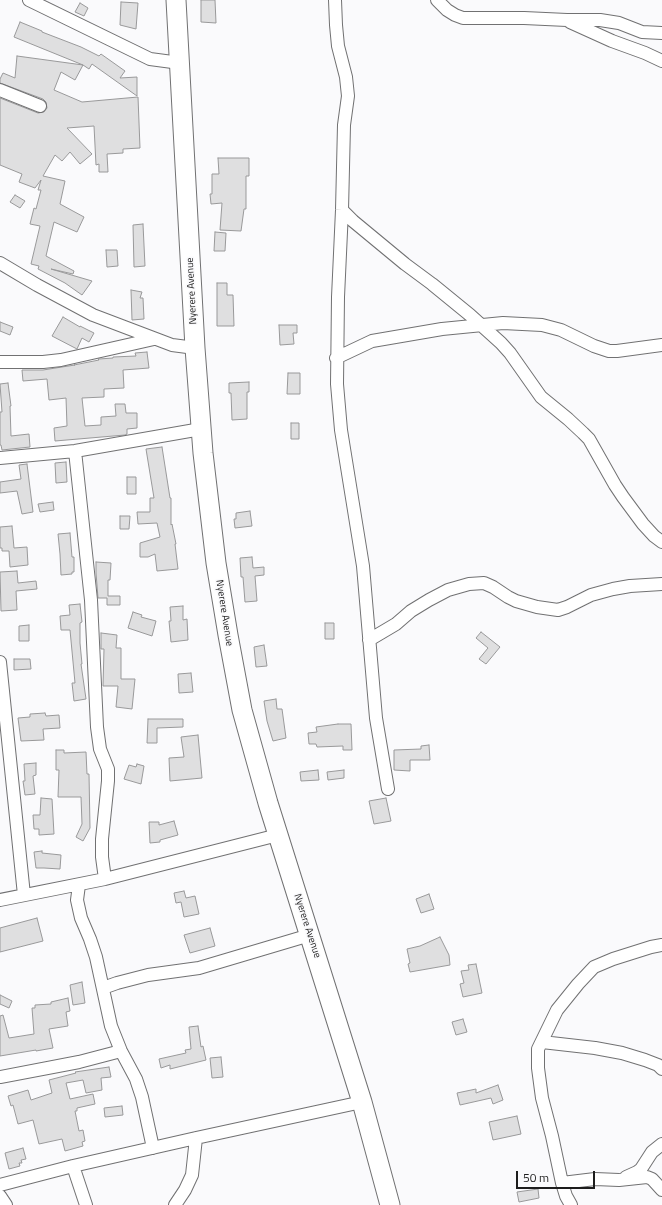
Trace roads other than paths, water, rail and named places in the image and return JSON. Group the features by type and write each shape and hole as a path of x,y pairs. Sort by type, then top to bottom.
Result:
{"main road":[{"name":"Nyerere Avenue","path":"176,0 195,348 203,453 216,563 234,668 242,710 268,803 362,1102 390,1205"}],"street":[{"path":"29,0 150,59 180,63"},
{"path":"335,0 338,41 346,77 348,96 344,125 336,358 337,384 341,430 363,566 376,718 388,789"},
{"path":"437,0 447,10 463,18 600,20 619,23 642,32 662,33"},
{"path":"567,20 612,41 662,61"},
{"path":"0,90 40,106"},
{"path":"342,210 352,221 404,264 447,295 510,353 541,397 589,439 623,497 643,524 662,542"},
{"path":"0,263 93,315 172,345 195,348"},
{"path":"336,358 372,341 442,329 503,323 542,325 561,330 594,346 609,351 617,352 662,346"},
{"path":"0,362 43,362 61,360 155,339"},
{"path":"0,458 75,452 201,429"},
{"path":"75,452 91,600 97,727 100,749 108,769 102,839 102,857 105,879"},
{"path":"369,640 396,624 411,611 429,600 448,590 468,584 484,583 493,587 508,598 516,601 558,610 592,595 613,589 662,584"},
{"path":"0,662 24,895"},
{"path":"0,900 105,879 278,835"},
{"path":"79,884 77,900 78,908 94,951 111,1026 121,1051 136,1079 153,1148"},
{"path":"103,988 148,975 199,968 310,935"},
{"path":"571,1205 566,1196 562,1183 542,1098 538,1068 538,1049 557,1010 594,967 613,959 662,945"},
{"path":"542,1042 595,1048 622,1053 658,1065 662,1069"},
{"path":"0,1077 79,1062 121,1051"},
{"path":"0,1185 73,1166 362,1102"},
{"path":"175,1205 185,1190 192,1175 196,1138"},
{"path":"619,1180 641,1169 652,1152 662,1144"},
{"path":"73,1166 86,1205"},
{"path":"562,1183 600,1179 619,1180 650,1178 662,1190"},
{"path":"0,1196 6,1205"}]}
